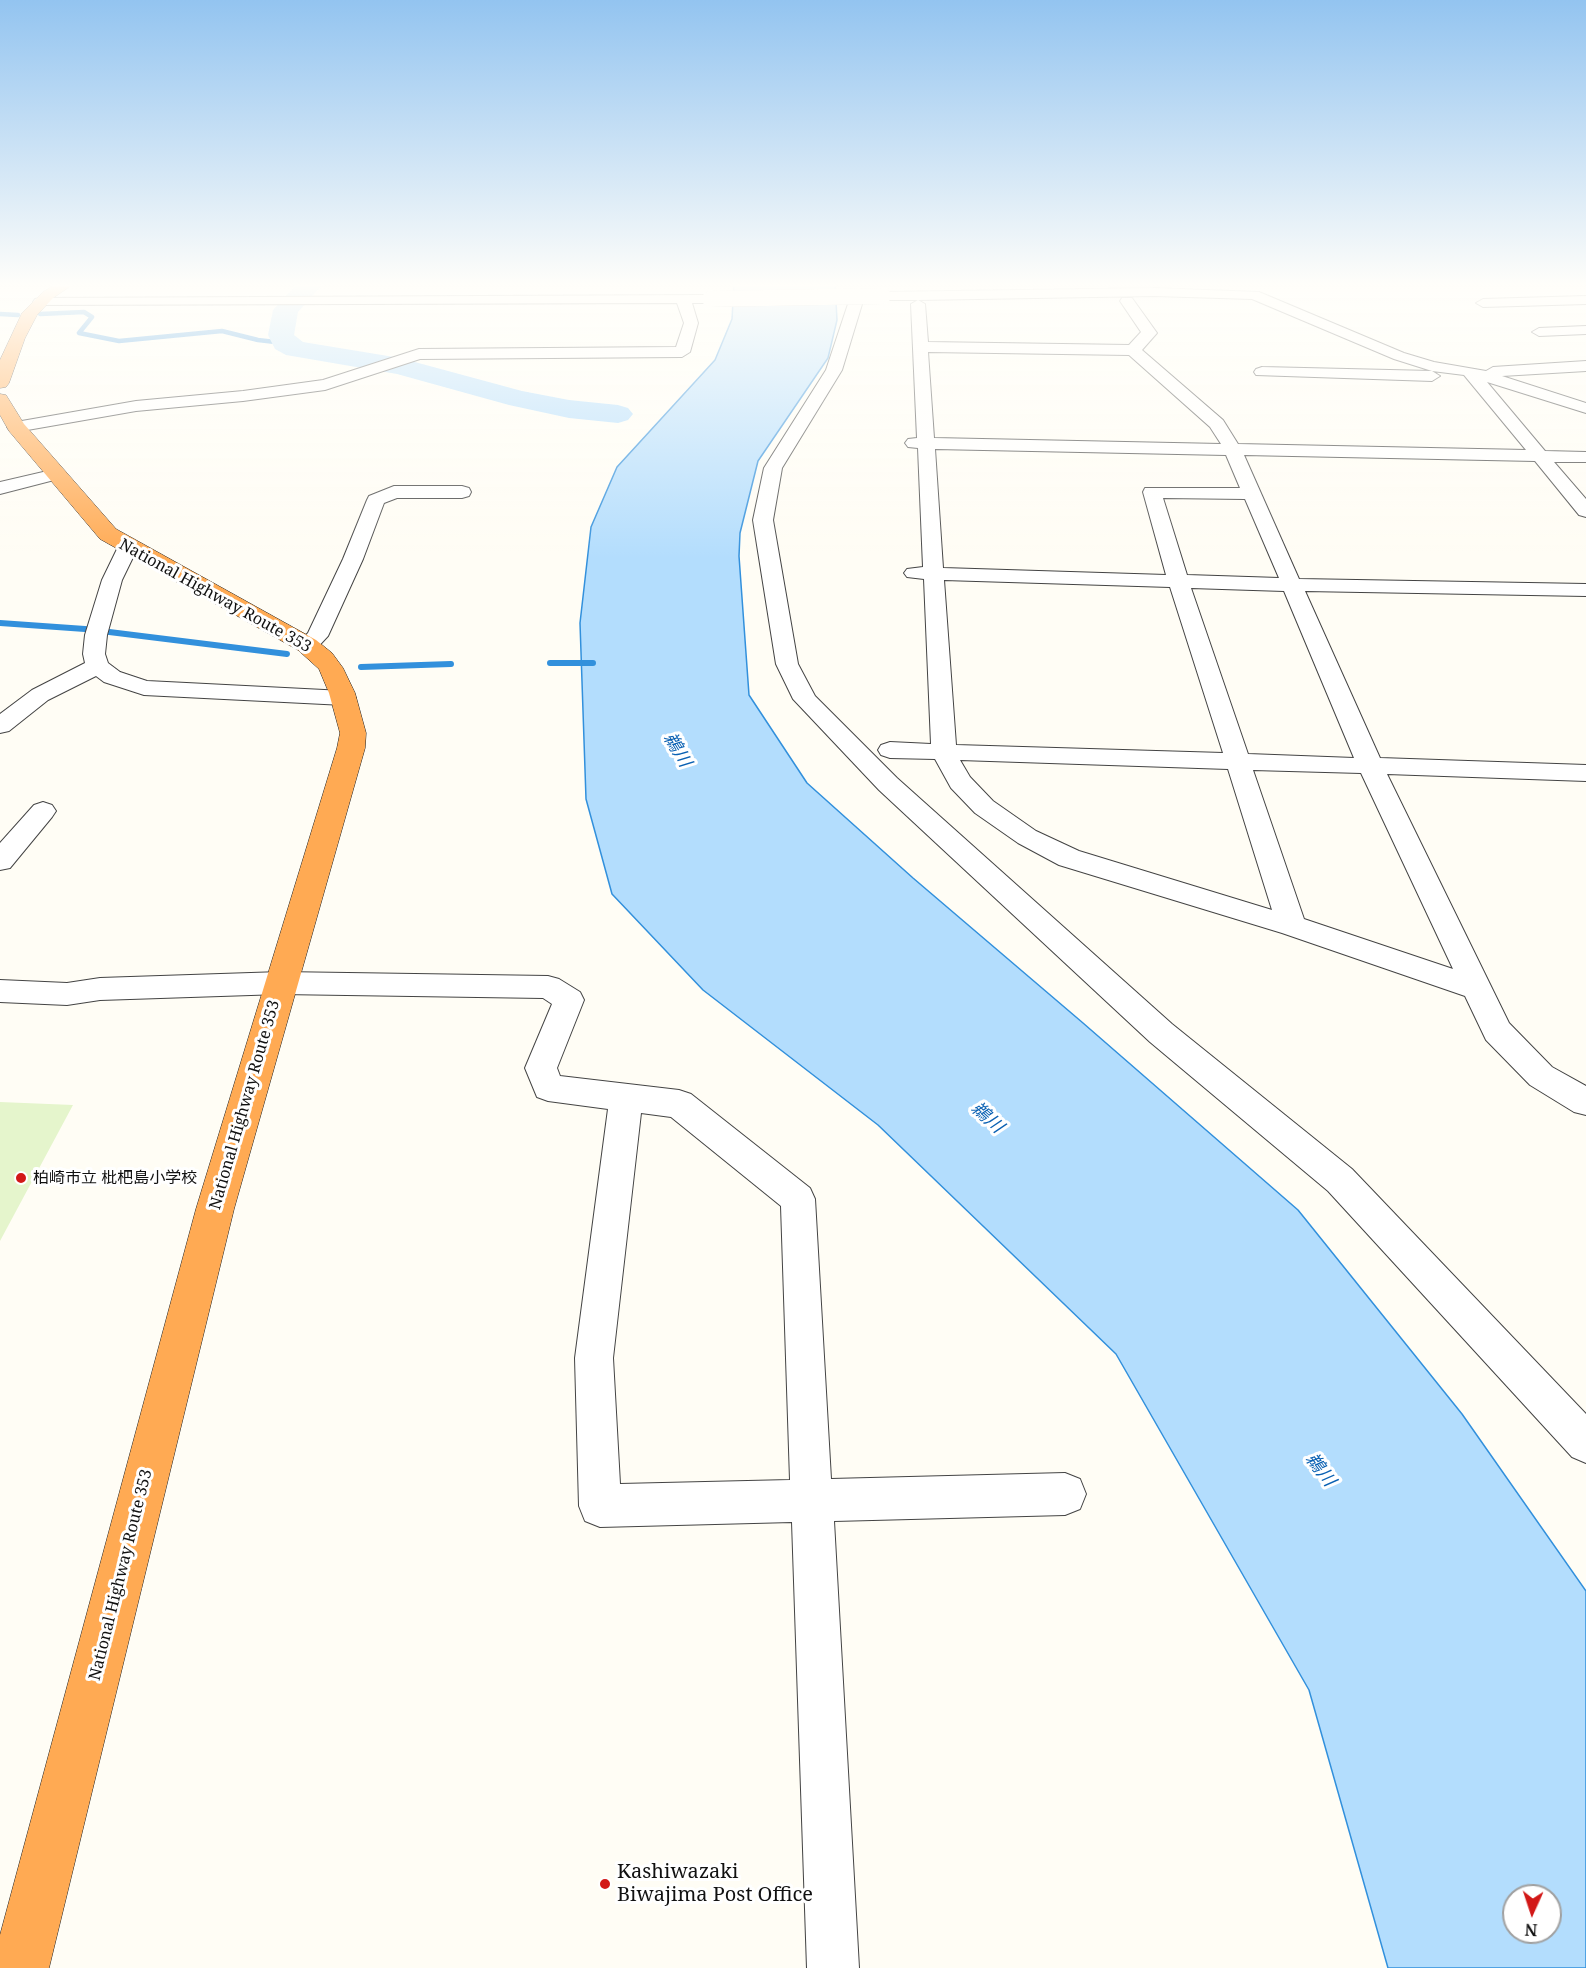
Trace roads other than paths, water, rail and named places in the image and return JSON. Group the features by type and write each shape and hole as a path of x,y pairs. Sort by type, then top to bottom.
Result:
{"highway":[{"name":"National Highway Route 353","path":"8,413 56,474 108,534 307,645 323,657 331,668 344,698 352,721 353,733 351,748 215,1209 21,1968"}],"street":[{"path":"8,413 136,406 254,395 319,386 354,375"},
{"path":"831,375 773,468 763,520 787,664 806,699 888,784 1161,1033 1340,1180 1586,1443"},
{"path":"926,375 921,443 924,573 944,753 960,782 984,807 1038,842 1069,858 1292,926 1478,989"},
{"path":"1161,375 1217,424 1233,450 1371,767 1497,1031 1541,1076 1586,1102"},
{"path":"1472,375 1586,511"},
{"path":"1474,375 1586,408"},
{"path":"921,443 1586,457"},
{"path":"0,488 56,474"},
{"path":"307,645 317,636 353,559 376,500 393,492 462,492"},
{"path":"1252,494 1152,492 1178,581 1292,926"},
{"path":"128,547 112,580 97,631 94,654 97,666 112,677 144,688 344,698"},
{"path":"924,573 1291,585 1586,590"},
{"path":"0,726 40,695 97,666"},
{"path":"891,750 1586,773"},
{"path":"0,861 43,811"},
{"path":"0,991 67,993 100,989 280,983 548,987 569,1000 541,1068 548,1088 679,1104 798,1199 832,1968"},
{"path":"626,1098 594,1358 600,1506 1065,1494"}],"water":[{"name":"鵜川","path":"701,375 817,375 758,461 740,533 739,556 749,695 807,783 913,878 1298,1210 1462,1414 1586,1591 1586,1968 1388,1968 1309,1690 1116,1354 878,1125 703,990 612,894 586,799 580,623 591,527 617,467"}],"waterway":[{"path":"432,375 519,399 569,409 618,414"},
{"path":"0,623 85,629 287,654"},
{"path":"550,663 593,663"},
{"path":"361,667 451,664"}],"place":[{"name":"柏崎市立 枇杷島小学校","path":"21,1178"},
{"name":"Kashiwazaki Biwajima Post Office","path":"605,1884"}]}
